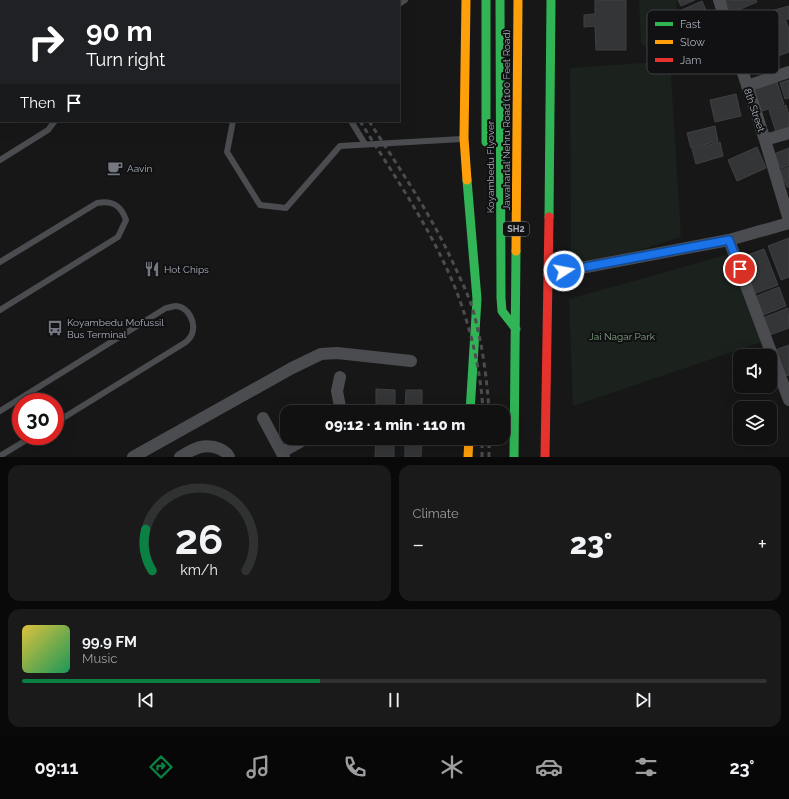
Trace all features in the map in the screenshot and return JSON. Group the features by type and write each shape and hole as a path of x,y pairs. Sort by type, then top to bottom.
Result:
{"main road":[{"path":"466,0 464,138 477,299 470,405"},
{"name":"Koyambedu Flyover","path":"486,0 486,149"},
{"name":"Koyambedu Flyover","path":"500,0 502,311 516,329"},
{"name":"Jawaharlal Nehru Road (100 Feet Road)","path":"514,457 518,0"},
{"path":"545,457 552,0"},
{"path":"477,299 486,288"},
{"path":"468,457 469,445"}],"street":[{"name":"8th Street","path":"719,0 722,10"},
{"path":"747,86 789,72"},
{"name":"8th Street","path":"743,74 765,140 789,221"},
{"path":"765,140 789,133"},
{"path":"549,274 729,240 789,221"},
{"path":"729,240 789,400"},
{"path":"133,457 292,368 321,354 337,353 411,361"},
{"path":"340,377 338,391 340,405"},
{"path":"263,418 283,455 297,445"},
{"path":"180,457 201,446 214,446 227,453 229,457"}],"lane":[{"path":"0,160 48,130 54,122"},
{"path":"233,122 227,152 260,206 286,208 340,146 464,138"},
{"path":"352,122 365,144"},
{"path":"0,262 97,203 106,201 114,204 123,211 126,220 118,237 0,310"},
{"path":"29,393 166,308 177,306 186,311 191,318 193,326 192,335 186,342 64,417"},
{"path":"0,411 12,404"},
{"path":"0,456 18,445"}],"green space":[{"path":"639,0 676,0 677,10 647,10 647,48 641,43"},
{"path":"647,63 647,74 671,74 681,237 571,272 570,68"},
{"name":"Jai Nagar Park","path":"730,254 765,341 741,349 733,349 733,352 573,406 569,299"}],"building":[{"path":"595,0 626,0 626,50 596,50 595,26 584,27 584,15 595,14"},
{"path":"678,0 695,0 681,6"},
{"path":"725,0 756,0 757,2 738,10 730,10"},
{"path":"702,1 706,10 682,10"},
{"path":"789,6 789,19 779,22 779,10 775,10"},
{"path":"786,21 789,29 789,52 779,56 779,23"},
{"path":"789,80 789,98 785,99 780,83"},
{"path":"777,82 784,104 759,112 752,90"},
{"path":"736,94 741,116 715,122 710,100"},
{"path":"786,105 789,115 789,128 776,132 769,110"},
{"path":"715,126 718,141 691,148 687,133"},
{"path":"720,142 723,156 696,164 692,149"},
{"path":"757,147 766,168 737,181 728,160"},
{"path":"789,148 789,165 781,169 774,154"},
{"path":"789,167 789,187 787,187 780,171"},
{"path":"789,238 789,277 781,280 768,246"},
{"path":"764,249 778,285 751,295 737,259"},
{"path":"779,287 786,306 761,316 754,297"},
{"path":"788,308 789,328 767,336 760,319"},
{"path":"789,345 789,375 786,376 777,355 777,349"},
{"path":"376,389 395,390 395,405 376,405"},
{"path":"406,390 422,390 422,405 405,405"},
{"path":"376,445 394,445 394,457 375,457"},
{"path":"405,445 422,445 421,457 405,457"}],"railway":[{"path":"361,122 416,210 436,246 453,282 466,318 476,356 483,405"},
{"path":"370,122 425,209 445,246 467,293 473,310 481,348 488,405"},
{"path":"482,445 482,457"},
{"path":"489,445 489,457"}],"traffic: fast":[{"path":"486,0 486,142"},
{"path":"500,0 501,298 502,311 516,329"},
{"path":"549,217 551,0"},
{"path":"467,180 477,299 470,405"},
{"path":"514,457 516,251"}],"traffic: slow":[{"path":"466,0 464,138 467,180"},
{"path":"516,251 518,0"},
{"path":"468,457 469,445"}],"traffic: jam":[{"path":"545,457 549,217"}],"place":[{"name":"Aavin","path":"115,168"},
{"name":"Hot Chips","path":"152,269"},
{"name":"Koyambedu Mofussil Bus Terminal","path":"55,328"}],"route":[{"path":"564,271 729,240 740,269"}]}
